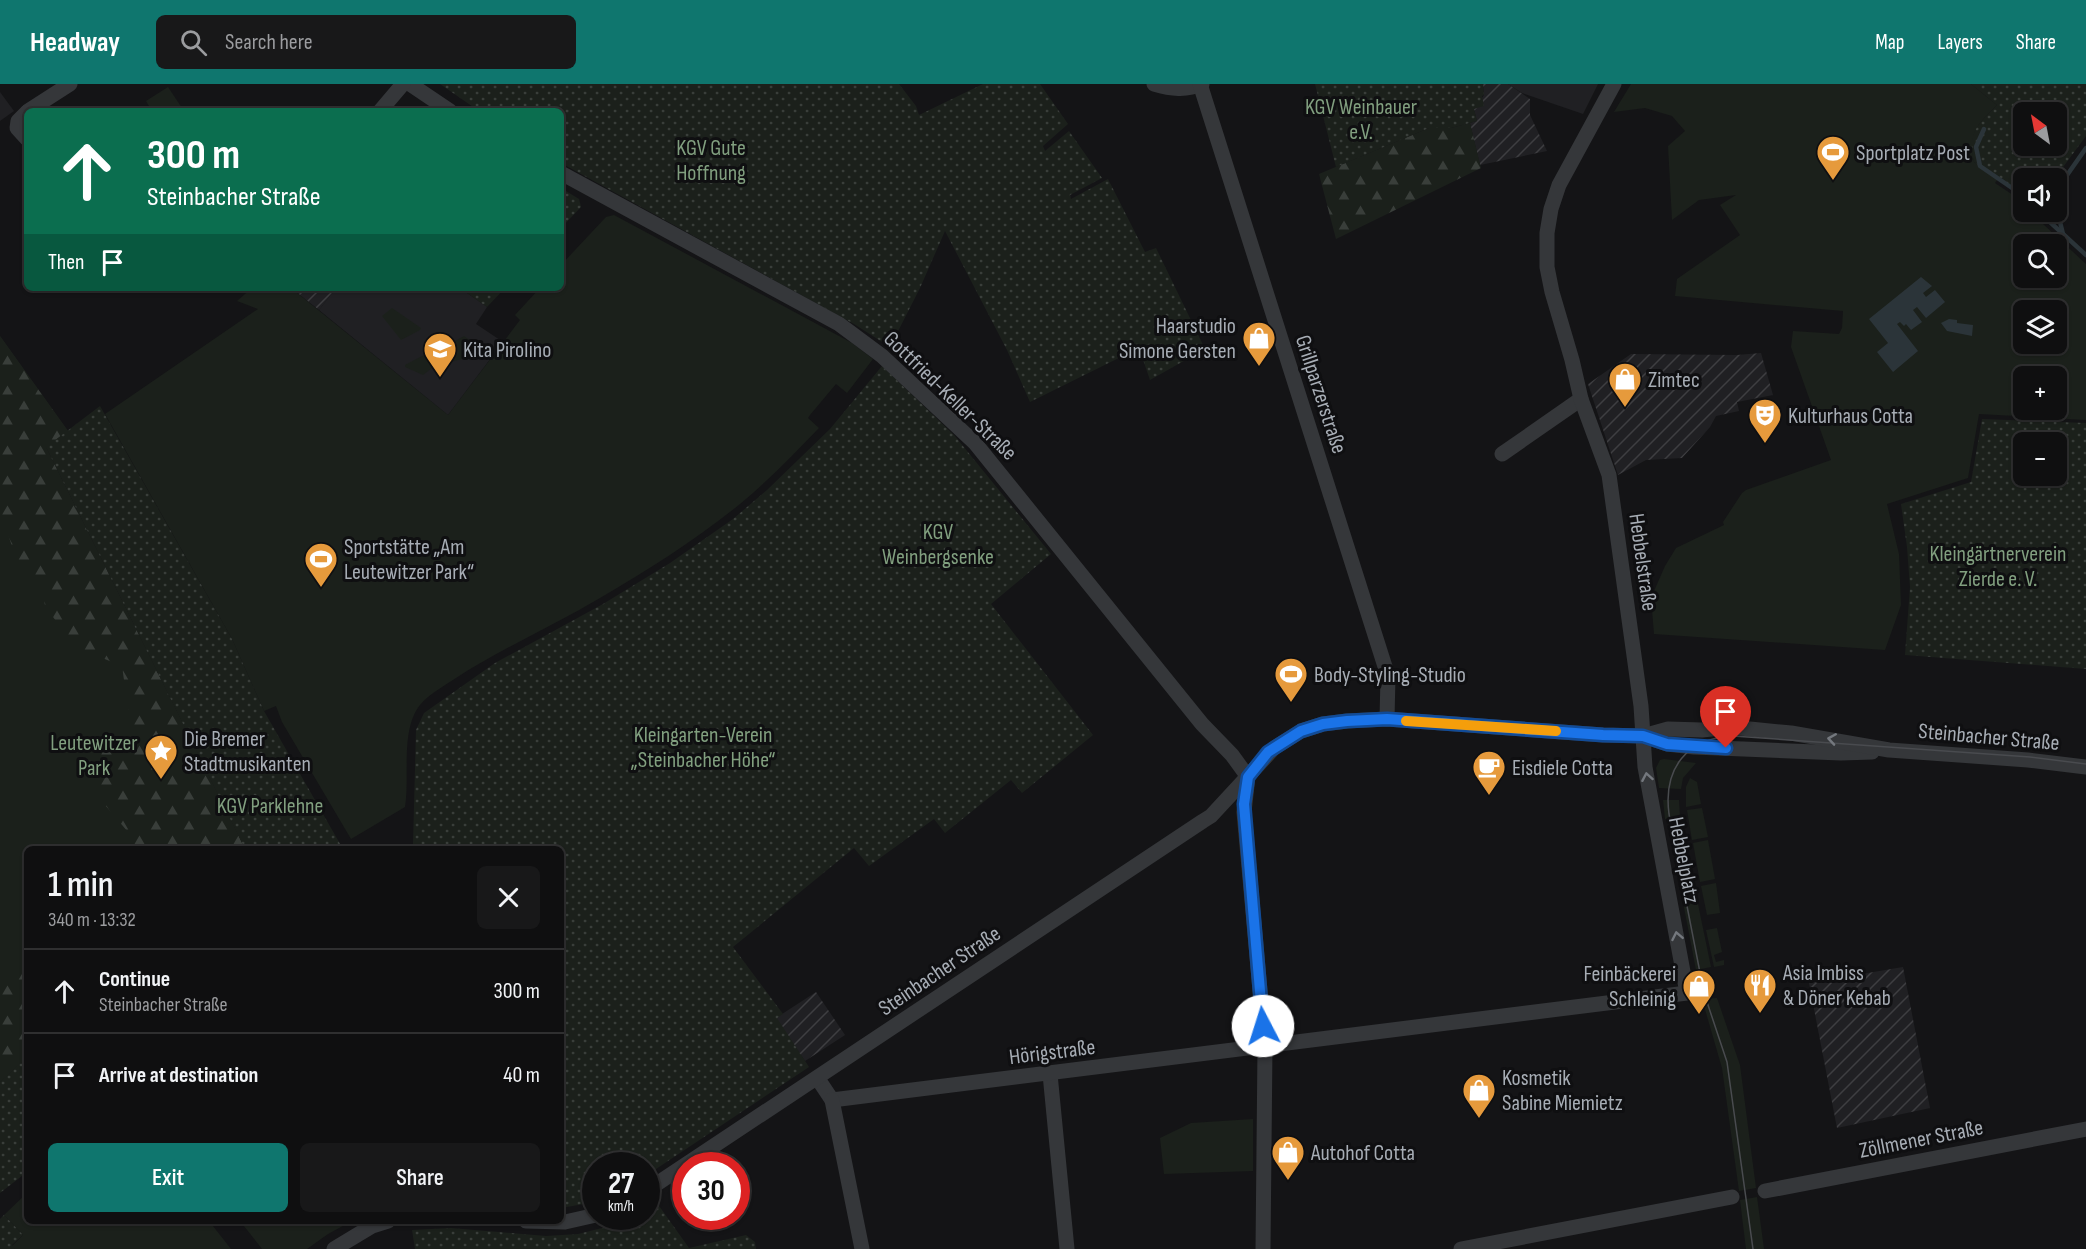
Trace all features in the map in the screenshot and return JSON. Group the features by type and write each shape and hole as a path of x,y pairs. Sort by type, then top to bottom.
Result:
{"street":[{"path":"34,108 70,84"},
{"path":"383,108 404,84"},
{"path":"410,84 446,108"},
{"path":"1154,84 1188,89 1201,84"},
{"name":"Grillparzerstraße","path":"1201,84 1388,675 1387,719"},
{"name":"Hebbelstraße","path":"1614,84 1559,185 1551,209 1547,233 1547,267 1581,399 1609,475 1643,736"},
{"path":"24,115 17,129 24,136"},
{"name":"Gottfried-Keller-Straße","path":"564,175 838,324 882,356 975,443 1202,724 1232,755 1248,777"},
{"path":"1502,454 1581,399"},
{"name":"Steinbacher Straße","path":"660,1182 1211,816 1268,752 1301,731 1323,724 1387,719 1643,736 1667,744 1694,747 1840,753 1889,750 2028,760 2086,767"},
{"name":"Hebbelplatz","path":"1643,736 1647,776 1687,993"},
{"path":"1248,777 1244,812 1265,1046 1263,1249"},
{"name":"Hörigstraße","path":"832,1100 1687,993"},
{"path":"1050,1074 1067,1249"},
{"path":"818,1079 832,1100 862,1249"},
{"name":"Zöllmener Straße","path":"1765,1191 2086,1128"},
{"path":"1461,1249 1732,1197"},
{"path":"564,1222 582,1218"},
{"path":"334,1249 378,1224"}],"shaded area":[{"path":"1483,84 1508,84 1530,99 1530,115 1547,151 1480,165 1470,123 1477,121 1474,109 1484,95"},
{"path":"1508,84 1598,84 1583,114 1522,93"},
{"path":"0,92 14,111 0,121"},
{"path":"1921,277 1932,286 1923,293 1926,297 1935,290 1945,302 1926,318 1917,307 1913,310 1922,322 1911,330 1906,324 1904,326 1900,322 1897,324 1918,351 1893,372 1877,352 1888,343 1869,319"},
{"path":"295,291 334,291 319,310"},
{"name":"Kita Pirolino","path":"334,291 464,291 487,307 476,324 503,342 448,415 319,310"},
{"path":"1949,319 1957,320 1957,323 1973,325 1972,336 1947,331 1941,323"},
{"path":"1761,353 1773,395 1737,402 1739,411 1716,416 1710,427 1682,458 1646,460 1618,475 1588,384 1631,354 1737,355"},
{"path":"1903,967 1930,1108 1837,1128 1809,983"},
{"path":"816,992 845,1035 805,1061 776,1018"}],"green space":[{"name":"KGV Gute Hoffnung","path":"440,84 899,84 916,106 919,115 983,84 1040,84 1068,124 1043,146 1045,151 1069,131 1102,178 1070,195 1071,199 1108,179 1145,252 1156,248 1205,349 1150,380 1139,348 1030,402 1007,350 945,231 920,288 890,347 854,324 564,165 564,108 475,108"},
{"name":"KGV Weinbauer e.V.","path":"1315,84 1483,84 1484,106 1474,109 1477,121 1451,128 1429,128 1336,167"},
{"path":"1631,84 1971,84 1997,105 1979,124 1973,136 1974,162 1998,179 1995,183 2013,196 2013,222 2041,222 2054,234 2013,234 2013,288 2067,288 2067,246 2086,264 2086,420 2067,419 2067,366 2013,366 2013,416 1979,414 1968,478 1887,504 1899,554 1901,605 1885,650 1654,634 1651,598 1676,548 1724,525 1723,522 1746,490 1831,460 1791,347 1793,331 1839,334 1842,328 1843,311 1675,296 1677,279 1740,235 1720,205 1736,195 1699,200 1672,220 1668,146 1685,131 1672,116 1645,108 1614,112"},
{"path":"1971,84 2086,84 2086,136 2062,168 2013,168 2013,190 1974,162 1973,136 1997,105"},
{"path":"168,87 182,108 150,108 146,101"},
{"path":"1470,123 1481,168 1336,239 1319,174 1429,128 1451,128"},
{"path":"564,190 579,199 581,207 564,225"},
{"path":"614,215 852,343 873,359 847,393 836,384 808,418 819,428 771,477 724,517 636,576 473,667 424,701 414,715 410,727 405,807 351,839 282,722 276,706 264,711 232,639 105,414 258,309 237,301 249,291 295,291 448,415 520,320 515,315 537,291 564,291 564,262 606,217"},
{"path":"464,291 502,291 487,307"},
{"path":"392,308 421,328 420,330 401,340 382,316"},
{"name":"Leutewitzer Park","path":"0,336 68,431 46,448 244,846 24,846 24,1060 0,1082"},
{"path":"0,336 68,431 46,447 244,846 114,846 128,832 100,799 82,763 129,738 128,708 122,666 75,647 45,606 41,582 16,559 0,509"},
{"path":"464,336 478,346 480,351 476,355 447,363 428,349 433,338 453,342"},
{"path":"424,355 431,358 432,368 423,375 405,367 405,365"},
{"name":"Kleingarten-Verein „Steinbacher Höhe“","path":"882,366 954,435 1051,554 991,604 1093,735 1022,793 1011,780 945,833 934,819 869,866 854,848 733,947 783,1014 777,1018 809,1067 682,1152 672,1152 672,1158 660,1166 660,1152 582,1152 582,1204 564,1207 564,846 411,846 413,844 416,730 424,713 495,663 603,604 670,563 733,519 767,490 830,429"},
{"name":"KGV Parklehne","path":"100,406 232,639 264,711 341,846 244,846 46,447"},
{"name":"Kleingärtnerverein Zierde e. V.","path":"1982,419 2086,423 2086,669 1905,655 1910,587 1901,504 1971,482"},
{"path":"1660,760 1696,763 1683,778 1681,789 1659,788 1656,768"},
{"path":"1690,778 1697,782 1701,804 1686,807 1686,787"},
{"path":"1663,800 1679,800 1680,817 1711,967 1696,970"},
{"path":"1702,808 1708,837 1692,840 1687,810"},
{"path":"1708,840 1715,879 1700,882 1693,843"},
{"path":"1716,883 1720,913 1707,915 1701,886"},
{"path":"1717,928 1722,952 1714,955 1716,962 1724,960 1724,965 1714,967 1706,930"},
{"path":"24,972 24,1060 0,1082 0,982"},
{"path":"1717,998 1740,1065 1756,1188 1739,1191 1722,1068 1702,999"},
{"path":"24,1060 24,1174 0,1193 0,1082"},
{"path":"1253,1119 1253,1171 1164,1174 1160,1138 1191,1123"},
{"path":"24,1196 24,1224 211,1224 231,1249 15,1249 12,1246 23,1235 4,1215"},
{"path":"1757,1197 1764,1249 1746,1249 1740,1200"},
{"path":"660,1207 672,1224 672,1230 676,1230 689,1248 746,1235 755,1242 756,1249 415,1249 412,1230 451,1228 546,1236 578,1234 594,1230 660,1230"},
{"path":"4,1215 23,1235 12,1245 15,1249 0,1249 0,1219"},
{"path":"242,1224 346,1224 307,1249 262,1249"}],"waterway":[{"path":"1984,129 1976,147 1980,166 2013,189"},
{"path":"2067,175 2086,148"},
{"path":"2050,222 2086,255"},
{"path":"2060,222 2063,234"}],"tram line":[{"path":"1753,1249 1727,1062 1704,993 1669,814 1670,783 1674,770 1682,758 1691,749 1703,743 1733,736 2030,757 2086,764"}],"slow traffic":[{"path":"1406,721 1556,731"}],"place":[{"name":"Sportplatz Post","path":"1833,181"},
{"name":"Haarstudio Simone Gersten","path":"1259,367"},
{"name":"Kita Pirolino","path":"440,378"},
{"name":"Zimtec","path":"1625,408"},
{"name":"Kulturhaus Cotta","path":"1765,444"},
{"name":"Sportstätte „Am Leutewitzer Park“","path":"321,588"},
{"name":"Body-Styling-Studio","path":"1291,703"},
{"name":"Die Bremer Stadtmusikanten","path":"161,780"},
{"name":"Eisdiele Cotta","path":"1489,796"},
{"name":"Asia Imbiss & Döner Kebab","path":"1760,1014"},
{"name":"Feinbäckerei Schleinig","path":"1699,1015"},
{"name":"Kosmetik Sabine Miemietz","path":"1479,1119"},
{"name":"Autohof Cotta","path":"1288,1181"}],"route":[{"path":"1263,1026 1244,804 1248,777 1268,752 1301,731 1323,724 1387,719 1643,736 1667,744 1726,748"}],"park label":[{"name":"KGV Weinbergsenke","path":"938,544"}]}
